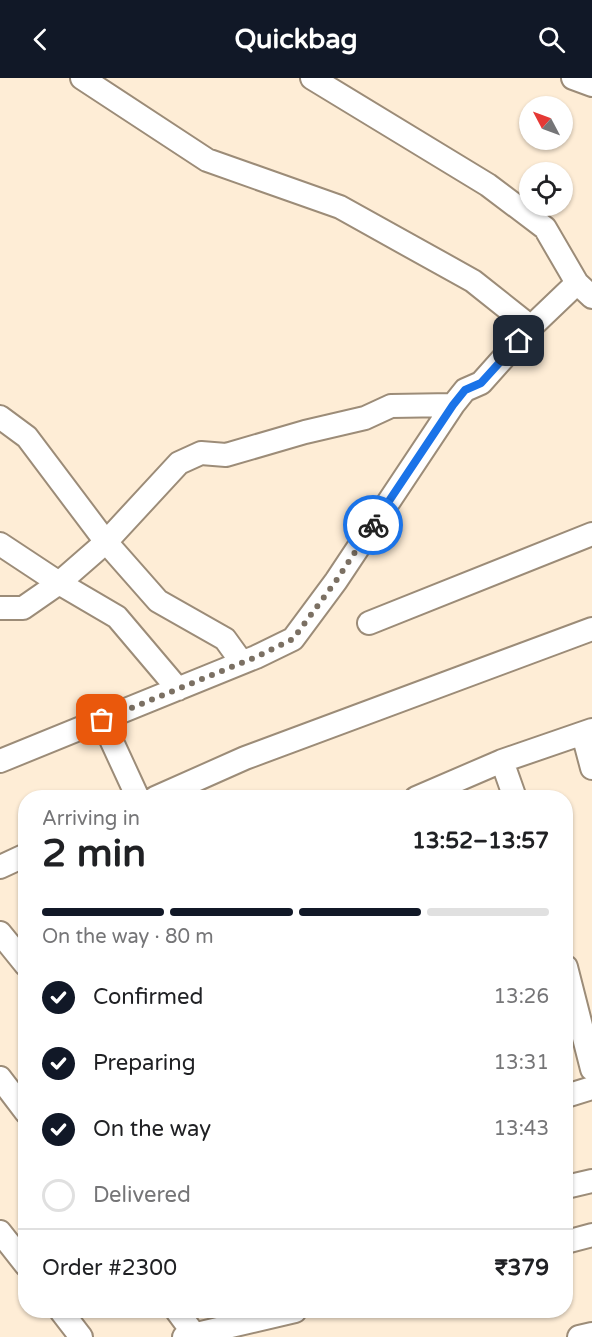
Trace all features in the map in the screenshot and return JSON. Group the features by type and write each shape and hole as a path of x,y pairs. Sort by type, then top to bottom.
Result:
{"street":[{"path":"82,78 207,160 340,207 472,281 531,327"},
{"path":"0,761 256,657 293,639 336,581 465,390 481,383 531,327 584,290 545,228 488,186 312,78"},
{"path":"573,78 592,85"},
{"path":"0,608 23,608 59,583 106,542 179,463 201,453 226,455 305,432 365,418 391,406 453,405"},
{"path":"0,417 27,437 106,542 158,601 225,639 238,657"},
{"path":"369,623 592,534"},
{"path":"0,544 59,583 117,617 178,688"},
{"path":"173,790 245,758 592,629"},
{"path":"102,720 134,790"},
{"path":"438,790 502,761 587,732 592,768"},
{"path":"502,761 512,790"},
{"path":"0,867 18,859"},
{"path":"0,933 18,955"},
{"path":"573,994 592,1069"},
{"path":"0,1078 18,1102"},
{"path":"573,1094 592,1088"},
{"path":"573,1185 592,1181"},
{"path":"0,1232 18,1255"},
{"path":"573,1240 592,1235"},
{"path":"66,1318 81,1337"},
{"path":"180,1318 189,1335 263,1318"},
{"path":"579,1337 592,1334"}],"way so far":[{"path":"102,720 256,657 293,639 336,581 373,525"}],"route":[{"path":"373,525 453,405 465,390 481,383 519,341"}]}
